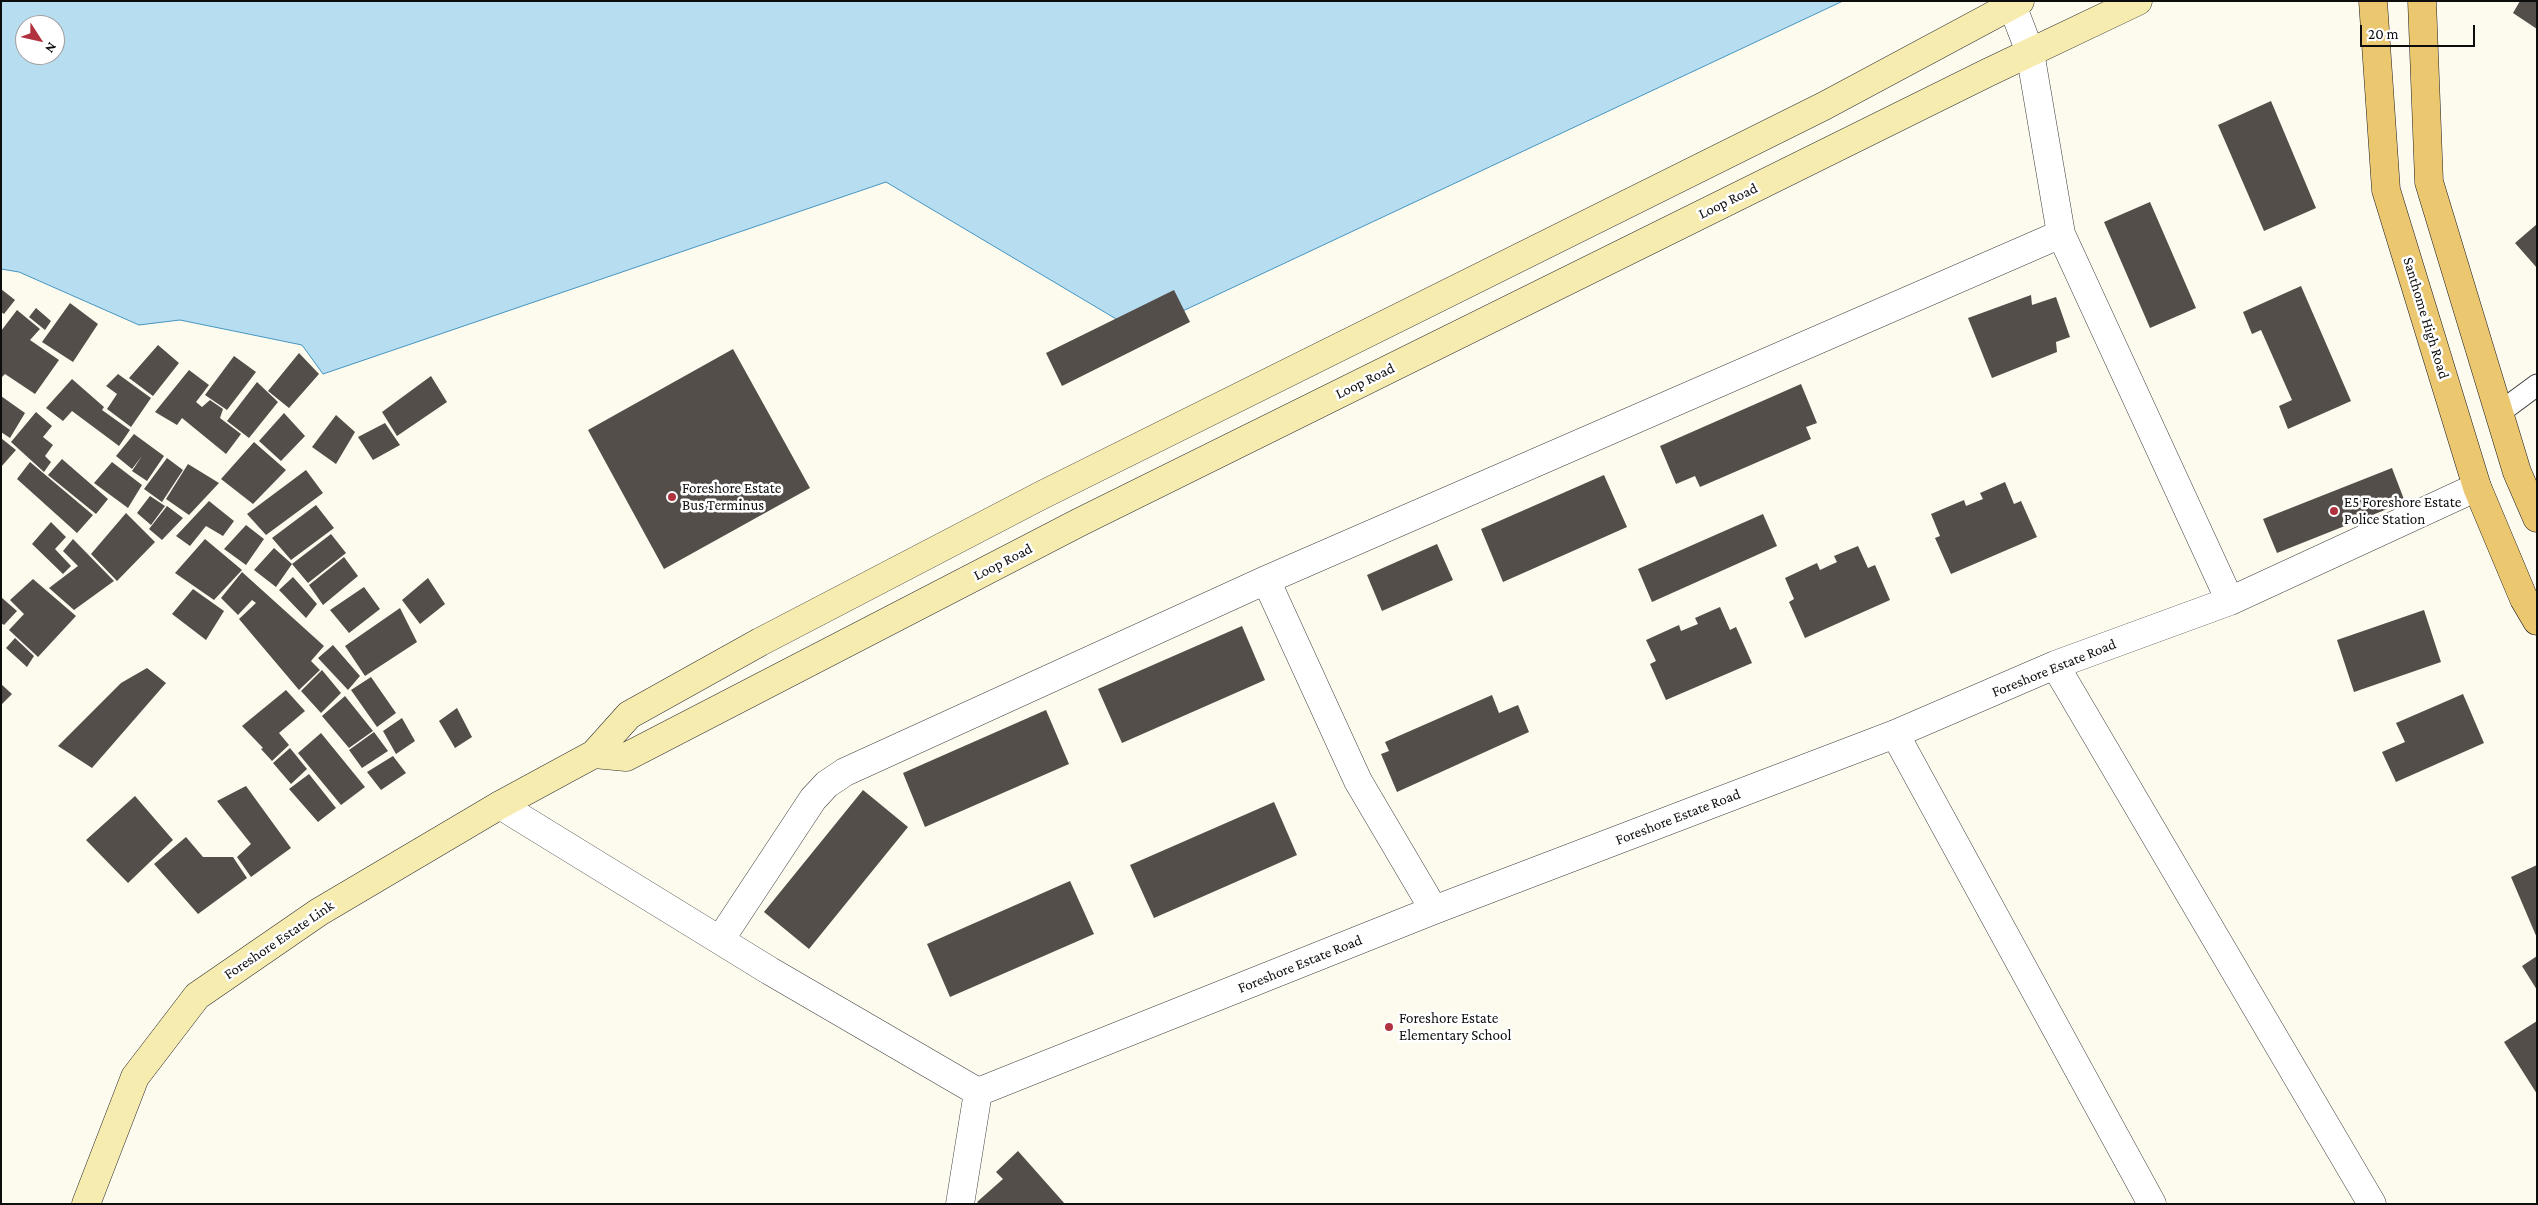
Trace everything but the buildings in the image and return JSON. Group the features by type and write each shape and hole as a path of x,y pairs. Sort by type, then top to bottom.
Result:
{"main road":[{"name":"Santhome High Road","path":"2373,1 2386,190 2477,487 2524,599 2537,621"},
{"path":"2422,1 2429,182 2517,472 2537,518"}],"street":[{"name":"Loop Road","path":"594,754 626,757 1080,522 2030,52 2138,1"},
{"path":"594,754 629,715 769,637 1042,495 1824,106 2016,3 2030,52 2061,234 2230,601"},
{"path":"720,940 813,799 826,784 846,772 1266,580 2061,234"},
{"name":"Foreshore Estate Road","path":"978,1092 1434,910 1895,734 2055,666 2230,601 2477,487"},
{"path":"1266,580 1358,781 1434,910"},
{"path":"2055,666 2372,1204"},
{"path":"1895,734 2152,1204"},
{"name":"Foreshore Estate Link","path":"86,1204 135,1078 197,996 319,912 500,805 594,754"},
{"path":"500,805 720,940 978,1092 960,1204"}],"lane":[{"path":"2500,413 2537,385"}],"water":[{"path":"1,1 1843,1 1138,332 886,182 323,374 302,345 180,320 139,325 19,272 1,269"}],"place":[{"name":"Foreshore Estate Bus Terminus","path":"672,497"},
{"name":"E5 Foreshore Estate Police Station","path":"2334,511"},
{"name":"Foreshore Estate Elementary School","path":"1389,1027"}]}
